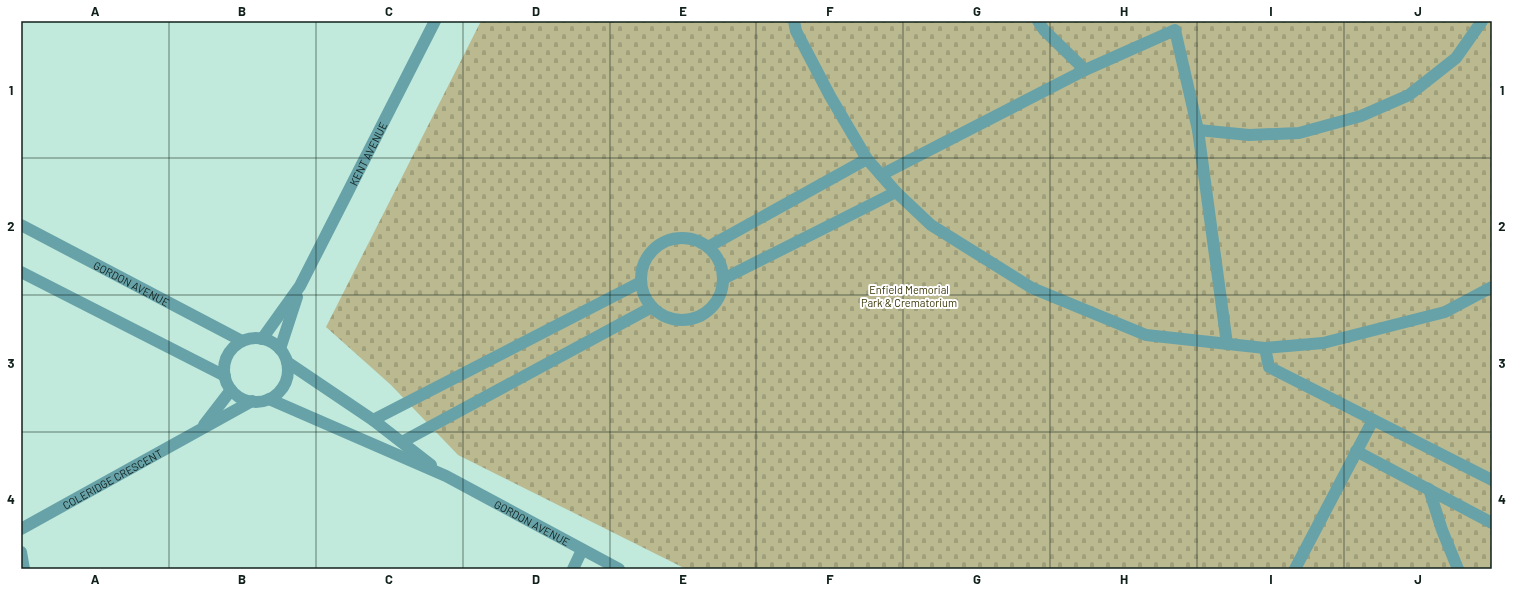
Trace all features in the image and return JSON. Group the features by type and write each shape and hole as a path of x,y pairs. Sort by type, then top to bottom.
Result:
{"street":[{"name":"KENT AVENUE","path":"280,348 300,286 435,21"},
{"path":"794,21 796,31 830,96 867,159 896,192 931,225 1032,288 1146,335 1265,348 1323,344 1445,312 1492,287"},
{"path":"1038,21 1044,30 1085,70"},
{"path":"1198,130 1249,135 1299,133 1361,116 1409,94 1450,63 1456,58 1482,21"},
{"path":"881,175 1085,70 1177,25 1198,130 1226,344"},
{"path":"708,247 867,159"},
{"path":"723,279 896,192"},
{"name":"GORDON AVENUE","path":"21,225 242,341"},
{"path":"686,238 698,241 708,247 716,257 721,267 723,279 722,290 718,300 711,309 702,316 692,320 681,321 660,315 652,308 644,296 640,282 641,270 646,259 653,250 663,242 674,239 686,238"},
{"path":"21,272 225,376"},
{"path":"372,420 640,282"},
{"name":"KENT AVENUE","path":"262,338 300,286"},
{"path":"402,442 652,308"},
{"path":"262,338 272,342 280,348 287,362 288,373 285,384 278,393 269,399 260,402 252,401 237,396 231,390 225,376 224,366 227,356 234,347 242,341 262,338"},
{"path":"1265,348 1269,367 1492,480"},
{"name":"GORDON AVENUE","path":"287,362 372,420 446,476"},
{"name":"COLERIDGE CRESCENT","path":"202,428 231,390"},
{"name":"GORDON AVENUE","path":"269,399 446,476 619,569"},
{"name":"COLERIDGE CRESCENT","path":"21,529 252,401"},
{"path":"1295,569 1373,420"},
{"path":"1356,451 1492,523"},
{"path":"1429,489 1442,530 1458,569"},
{"path":"572,569 582,550"},
{"path":"21,552 24,569"}],"green space":[{"name":"Enfield Memorial Park & Crematorium","path":"481,21 1492,21 1492,569 686,569 458,455 391,385 326,327"}]}
